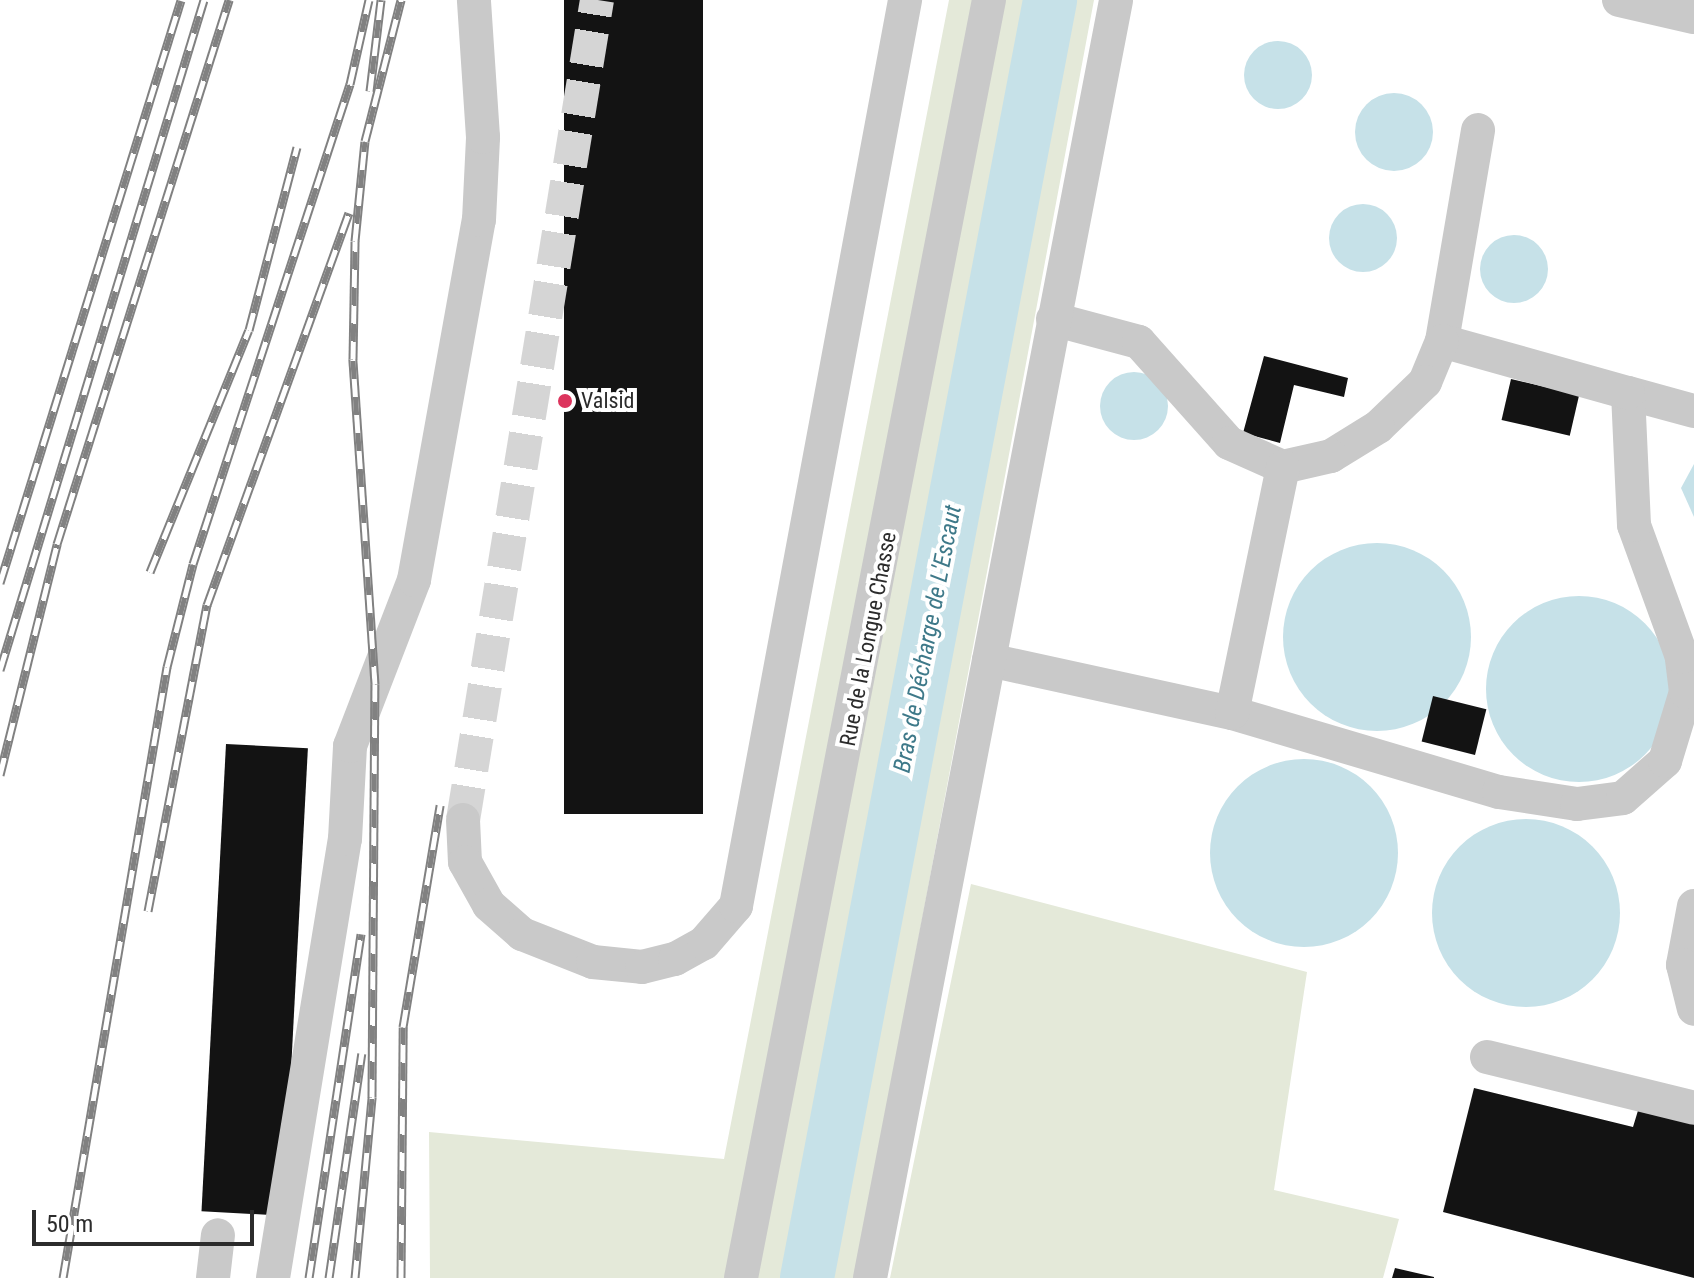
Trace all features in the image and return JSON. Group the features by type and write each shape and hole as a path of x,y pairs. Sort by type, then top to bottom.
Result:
{"street":[{"path":"273,1278 345,839 350,746 414,580 479,220 483,137 474,0"},
{"path":"463,820 465,862 489,905 522,934 593,962 642,967 675,959 704,943 736,906 905,0"},
{"name":"Rue de la Longue Chasse","path":"741,1278 989,0"},
{"path":"870,1278 1116,0"},
{"path":"1619,0 1694,17"},
{"path":"1053,319 1139,342 1229,443 1283,467 1331,456 1387,420 1425,382 1442,341 1478,130"},
{"path":"1442,341 1694,411"},
{"path":"989,660 1232,713 1531,798 1595,804 1649,782 1680,729 1685,674 1634,525 1628,393"},
{"path":"1232,713 1283,467"},
{"path":"1694,906 1683,965 1694,1009"},
{"path":"1487,1057 1694,1108"},
{"path":"213,1278 218,1235"}],"green space":[{"path":"949,0 1094,0 855,1278 430,1278 429,1132 724,1159"},
{"path":"971,884 1307,972 1274,1190 1399,1219 1383,1278 890,1278"}],"water":[{"path":"1278,41 1302,51 1312,75 1302,99 1278,109 1254,99 1244,75 1254,51"},
{"path":"1394,93 1409,96 1421,105 1430,117 1433,132 1430,147 1421,159 1409,168 1394,171 1379,168 1367,159 1358,147 1355,132 1358,117 1367,105 1379,96"},
{"path":"1363,204 1387,214 1397,238 1387,262 1363,272 1339,262 1329,238 1339,214"},
{"path":"1514,235 1527,237 1538,245 1546,256 1546,282 1538,293 1527,301 1514,303 1501,301 1490,293 1482,282 1480,269 1482,256 1490,245 1501,237"},
{"path":"1134,372 1158,382 1168,406 1158,430 1134,440 1110,430 1100,406 1110,382"},
{"path":"1694,464 1694,517 1681,488"},
{"path":"1377,543 1413,551 1443,571 1463,601 1471,637 1463,673 1443,703 1413,723 1377,731 1341,723 1311,703 1291,673 1283,637 1291,601 1311,571 1341,551"},
{"path":"1579,596 1615,603 1645,623 1665,653 1672,689 1665,725 1645,755 1615,775 1579,782 1543,775 1513,755 1493,725 1486,689 1493,653 1513,623 1543,603"},
{"path":"1304,759 1340,767 1370,787 1390,817 1398,853 1390,889 1370,919 1340,939 1304,947 1268,939 1238,919 1218,889 1210,853 1218,817 1238,787 1268,767"},
{"path":"1526,819 1562,827 1592,847 1612,877 1620,913 1612,949 1592,979 1562,999 1526,1007 1490,999 1460,979 1440,949 1432,913 1440,877 1460,847 1490,827"}],"building":[{"path":"564,0 703,0 703,814 564,814"},
{"path":"1264,356 1348,378 1344,397 1294,385 1280,443 1243,433"},
{"path":"1511,379 1579,395 1570,436 1502,420"},
{"path":"1433,696 1486,709 1475,755 1422,742"},
{"path":"226,744 308,748 283,1216 202,1211"},
{"path":"1474,1088 1633,1127 1640,1104 1694,1118 1694,1278 1443,1212"},
{"path":"1395,1268 1434,1277 1434,1278 1392,1278"}],"waterway":[{"name":"Bras de Décharge de L'Escaut","path":"807,1278 1050,0"}],"tunnel":[{"path":"463,820 597,0"}],"railway":[{"path":"0,583 181,0"},
{"path":"0,670 204,0"},
{"path":"0,775 57,544 229,0"},
{"path":"63,1278 167,667 193,564 350,84 369,0"},
{"path":"370,91 381,0"},
{"path":"355,1278 372,1097 375,684 353,359 355,241 365,141 401,0"},
{"path":"150,572 249,330 297,147"},
{"path":"148,911 207,605 349,213"},
{"path":"401,1278 403,1027 440,805"},
{"path":"309,1278 361,934"},
{"path":"329,1278 362,1053"}],"place":[{"name":"Valsid","path":"565,401"}]}
